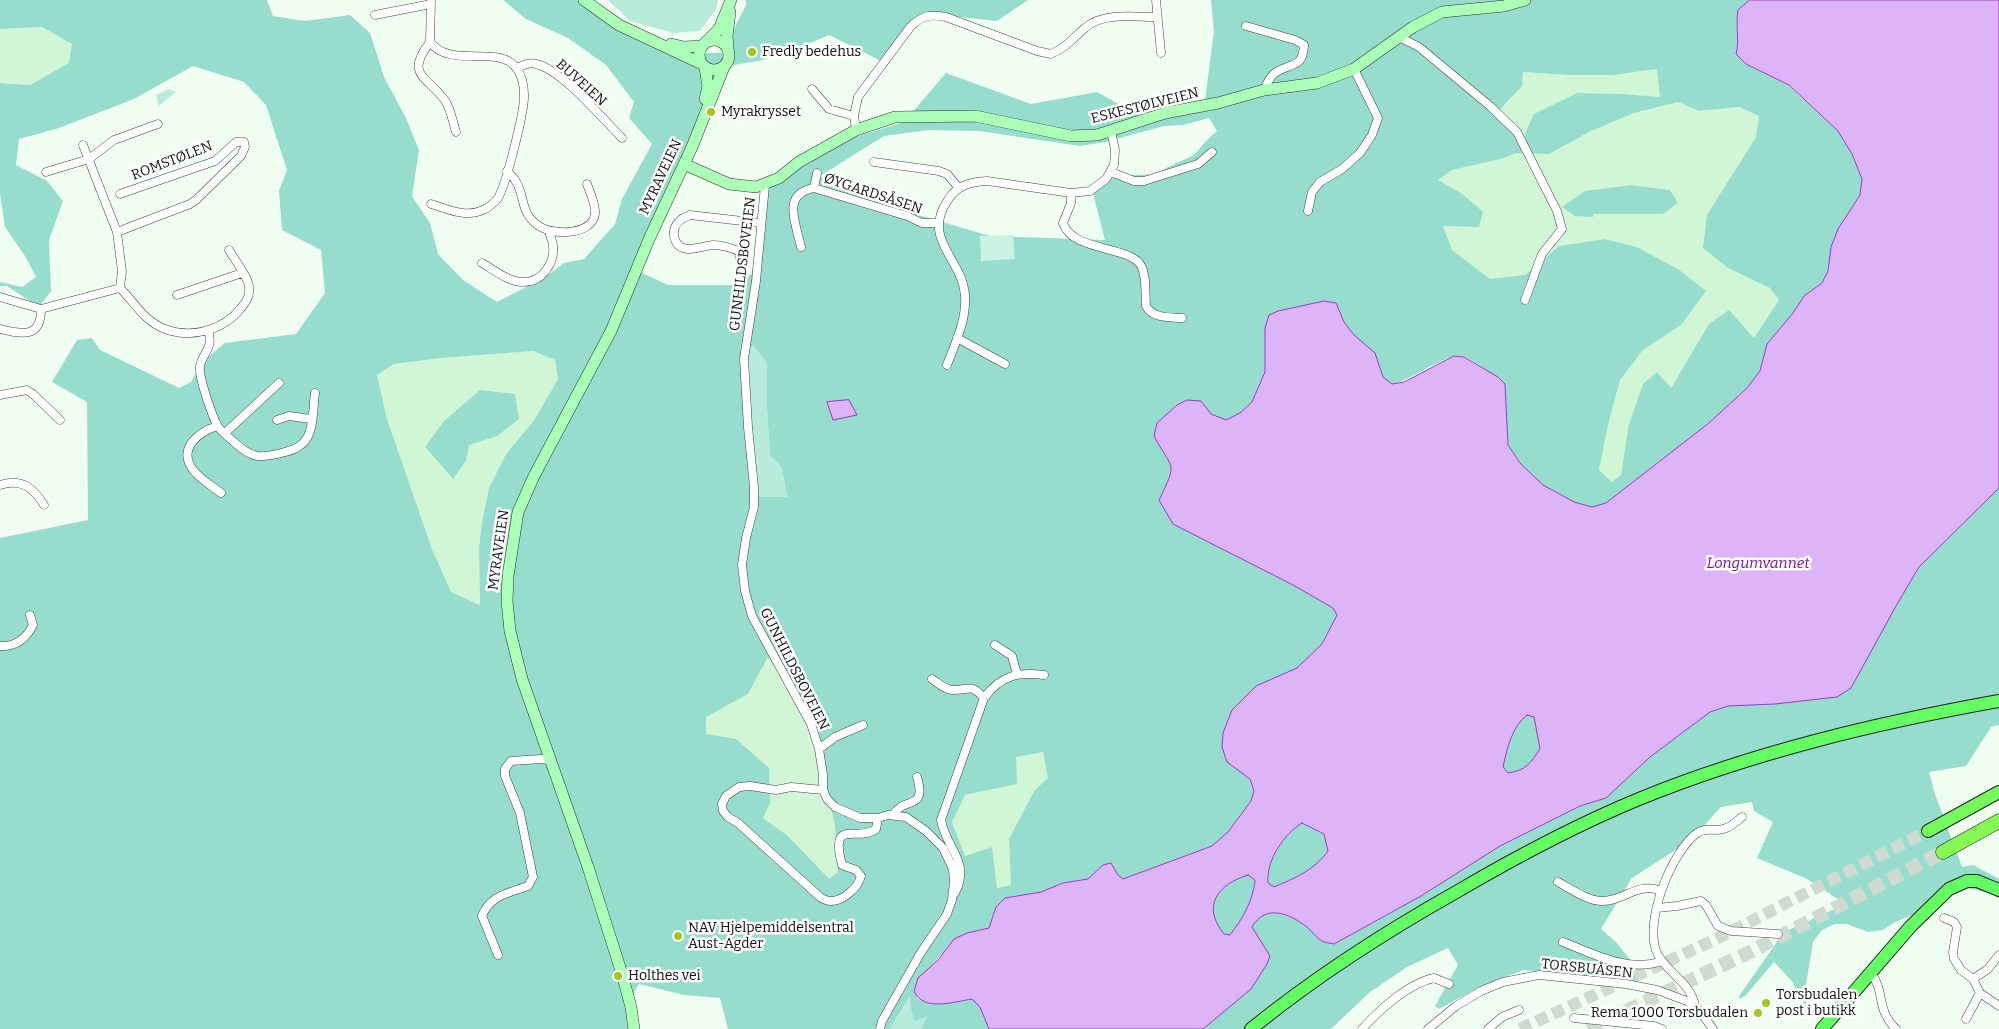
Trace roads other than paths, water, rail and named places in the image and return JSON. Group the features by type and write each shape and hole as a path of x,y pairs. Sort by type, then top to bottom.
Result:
{"highway":[{"path":"1928,831 1999,792"},
{"path":"1943,852 1999,820"}],"main road":[{"path":"584,0 619,25 711,71 720,70 729,61 727,36 731,0"},
{"path":"703,66 698,57 703,44 719,29 731,0"},
{"name":"ESKESTØLVEIEN","path":"684,164 729,184 756,188 779,178 798,162 856,130 895,118 956,116 990,119 1071,136 1098,135 1166,113 1218,103 1264,90 1317,83 1354,69 1412,27 1442,12 1504,6 1525,0"},
{"path":"645,38 684,47 703,44 711,40 720,41 728,50"},
{"name":"MYRAVEIEN","path":"700,128 708,86 703,66"},
{"name":"MYRAVEIEN","path":"634,1029 631,1007 622,974 586,859 549,760 522,679 510,631 507,602 508,576 518,512 555,433 611,331 650,237 700,128 724,67"},
{"path":"1250,1029 1308,985 1402,923 1523,854 1639,799 1743,762 1797,746 1869,727 1999,701"},
{"path":"1259,1029 1296,1000 1360,955 1405,927 1525,858 1641,804 1745,767 1798,751 1870,732 1999,707"},
{"path":"1822,1029 1911,926 1949,889 1967,881 1977,881 1999,890"}],"street":[{"path":"1156,0 1161,53"},
{"path":"375,15 431,2 430,42 424,50 418,69 422,78 447,104 456,132"},
{"path":"856,130 854,116 858,96 911,26 922,17 933,15 946,17 1037,51 1051,54 1072,42 1085,27 1096,20 1112,17 1157,17"},
{"path":"1246,26 1295,40 1304,45 1303,55 1297,64 1274,73 1268,79 1264,90"},
{"path":"1399,37 1419,47 1490,106 1517,132 1557,211 1562,229 1542,254 1526,300"},
{"path":"430,42 445,53 456,56 498,57 517,68 522,80 524,96 522,115 498,198 484,210 475,213 460,213 431,204"},
{"name":"BUVEIEN","path":"517,68 528,63 537,64 550,70 562,79 622,138"},
{"path":"1308,211 1312,192 1320,182 1342,169 1360,153 1372,135 1378,118 1354,69"},
{"path":"812,89 829,109 854,116"},
{"path":"46,172 89,159 114,140 158,124"},
{"path":"874,162 938,171 947,174 958,187 969,183 987,181 1071,193 1090,191 1099,185 1111,172 1115,150 1111,130"},
{"name":"ROMSTØLEN","path":"117,232 196,200 241,156 245,147 244,142 236,142 215,161 120,194"},
{"path":"83,145 117,232 122,271 120,288 146,317 166,329 184,334 208,331 222,325 235,315 249,298 249,285 229,250"},
{"path":"1111,172 1134,181 1144,181 1198,164 1212,152"},
{"path":"507,171 516,180 524,209 530,219 549,231 564,232 584,228 592,223 595,213 594,205 587,184"},
{"path":"814,188 817,174"},
{"name":"GUNHILDSBOVEIEN","path":"765,185 756,281 744,358 754,507 746,538 742,565 745,591 752,616 811,724 819,749 823,790"},
{"name":"ØYGARDSÅSEN","path":"947,365 957,338 965,307 965,295 957,269 939,235 938,223 942,208 958,187"},
{"name":"ØYGARDSÅSEN","path":"801,247 792,205 795,196 804,190 814,188 906,216 922,223 938,223"},
{"path":"1071,193 1071,203 1062,223 1070,235 1132,258 1140,263 1143,271 1146,306 1149,311 1153,315 1182,318"},
{"path":"740,262 740,252 728,248 714,245 685,249 678,246 673,238 673,231 682,218 690,215 760,223"},
{"path":"482,263 514,280 525,283 539,277 548,269 552,257 553,246 549,231"},
{"path":"177,295 242,272"},
{"path":"0,297 41,309 120,288"},
{"path":"0,329 16,333 31,332 39,322 41,309"},
{"path":"208,331 210,346 200,362 199,372 218,426 248,454 270,456 300,446 308,436 315,393"},
{"path":"957,338 1005,364"},
{"path":"225,434 279,383"},
{"path":"0,395 27,390 60,420"},
{"path":"277,420 289,416 311,419"},
{"path":"218,426 198,435 191,445 189,456 190,463 197,474 222,493"},
{"path":"0,485 14,482 21,483 36,492 44,505"},
{"path":"0,646 12,646 25,638 33,625 30,615"},
{"path":"995,645 1012,656 1017,674"},
{"path":"880,1029 882,1021 920,954 947,914 960,884 962,870 959,860 943,832 941,820 984,698 990,689 1006,678 1017,674 1044,675"},
{"path":"932,679 945,688 952,690 971,687 976,689 984,698"},
{"path":"819,749 835,737 863,725"},
{"path":"498,955 482,916 484,911 495,897 528,886 533,877 520,813 505,776 505,769 511,761 549,760"},
{"path":"893,816 896,809 914,802 920,796 921,789 917,777"},
{"path":"878,818 876,828 872,832 848,833 842,836 838,850 842,864 847,868 856,870 861,876 854,888 844,896 828,901 820,897 728,817 723,811 722,804 726,796 739,787 750,786 776,790 791,788 823,790 827,799 836,808 860,818 906,817 926,830 943,848 953,869 952,900"},
{"path":"1695,1007 1692,996 1657,953 1654,941 1657,908 1661,891 1675,860 1690,840 1704,829 1725,829 1742,817"},
{"path":"1558,882 1587,897 1600,901 1647,887 1661,891"},
{"path":"1657,908 1701,901 1706,904 1718,926 1731,931 1778,934"},
{"path":"1944,918 1954,922 1957,927 1953,952 1954,959 1961,970 1972,979 1980,993 1999,1006"},
{"path":"1563,942 1613,961 1642,966 1662,961"},
{"path":"1972,979 1988,969 1999,955"},
{"path":"1871,973 1878,985 1886,1017 1896,1029"},
{"name":"TORSBUÅSEN","path":"1428,1029 1456,1006 1481,991 1502,982 1539,975 1626,984 1657,990 1687,1001 1695,1007 1713,1029"},
{"path":"1362,1029 1386,1006 1421,982 1434,978 1449,984"},
{"path":"1966,1019 1980,993"},
{"path":"1488,1029 1502,1017 1518,1010"},
{"path":"1574,1018 1654,1026 1662,1029"},
{"path":"1436,1022 1443,1029"}],"water":[{"name":"Longumvannet","path":"1750,0 1999,0 1999,488 1919,567 1851,688 1837,697 1775,704 1728,706 1710,712 1650,757 1606,798 1580,806 1500,846 1421,896 1334,944 1320,940 1307,927 1286,915 1271,913 1264,915 1252,927 1270,956 1267,964 1251,989 1203,1029 989,1029 980,1007 972,999 939,1004 924,1002 914,991 918,978 938,960 954,939 967,933 989,928 996,907 1005,898 1041,892 1063,883 1088,879 1103,865 1111,863 1118,875 1123,879 1212,846 1228,832 1251,801 1254,791 1250,779 1227,762 1222,747 1223,733 1232,710 1256,686 1297,668 1322,644 1337,615 1333,608 1293,585 1173,524 1159,500 1169,478 1171,467 1154,436 1157,423 1177,405 1187,400 1201,401 1211,414 1226,420 1240,413 1252,402 1265,372 1265,328 1269,315 1278,311 1324,301 1336,303 1344,322 1354,335 1375,353 1383,377 1392,384 1404,382 1454,356 1464,357 1498,377 1505,384 1508,445 1520,463 1543,485 1574,502 1592,507 1606,503 1709,423 1747,388 1760,371 1767,344 1793,313 1804,296 1822,283 1828,271 1831,247 1838,229 1860,195 1862,179 1852,154 1838,131 1789,85 1746,64 1736,54 1738,10","holes":["1527,715 1534,717 1540,749 1527,766 1508,773 1503,767 1508,746 1517,725","1302,823 1324,834 1328,851 1311,868 1297,877 1274,887 1268,883 1270,865 1278,848 1295,828","1248,875 1255,880 1254,888 1247,909 1239,922 1230,935 1224,934 1217,924 1214,905 1216,897 1221,890 1237,879"]},
{"path":"849,400 857,415 833,420 827,402"}],"tunnel":[{"path":"1520,1029 1714,940 1928,831"},
{"path":"1588,1029 1748,953 1943,852"}],"place":[{"name":"Fredly bedehus","path":"752,52"},
{"name":"Myrakrysset","path":"711,112"},
{"name":"NAV Hjelpemiddelsentral Aust-Agder","path":"678,936"},
{"name":"Holthes vei","path":"618,976"},
{"name":"Torsbudalen post i butikk","path":"1766,1003"},
{"name":"Rema 1000 Torsbudalen","path":"1758,1013"}]}
